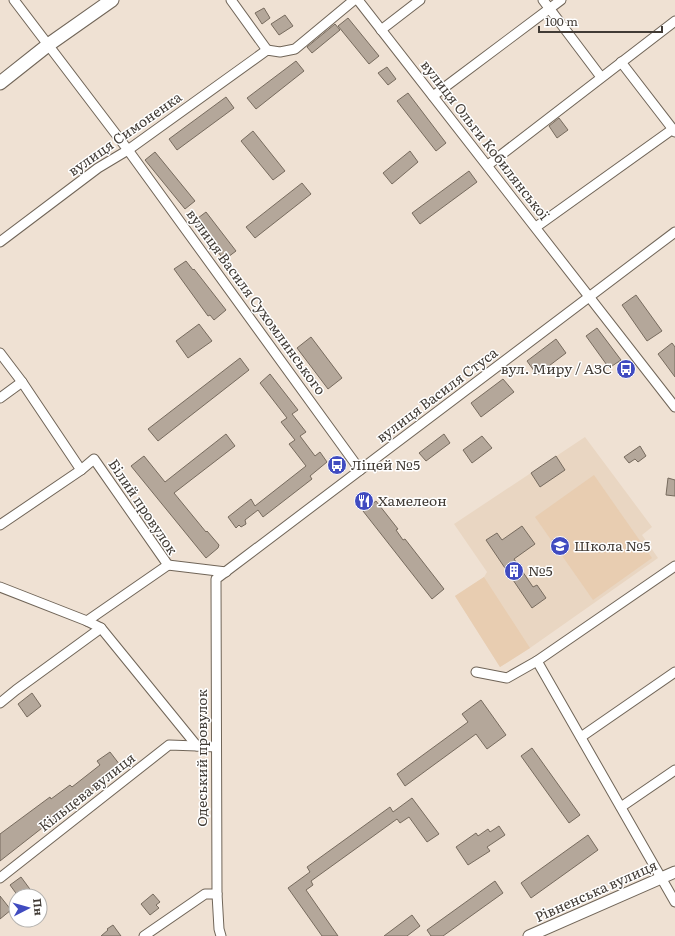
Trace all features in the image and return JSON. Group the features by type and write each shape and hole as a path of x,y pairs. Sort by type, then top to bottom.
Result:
{"main road":[{"path":"0,83 48,45 112,0"}],"street":[{"name":"вулиця Василя Сухомлинського","path":"14,0 128,150 360,470"},
{"path":"231,0 267,50 280,52 295,49 354,0"},
{"name":"вулиця Ольги Кобилянської","path":"358,0 675,407"},
{"path":"381,30 420,0"},
{"path":"543,0 602,77"},
{"path":"433,96 561,0"},
{"path":"488,165 674,23"},
{"name":"вулиця Симоненка","path":"0,242 98,168 128,150 267,50"},
{"path":"536,227 674,131 621,62"},
{"name":"вулиця Василя Стуса","path":"216,579 675,232"},
{"path":"0,353 22,382 81,470"},
{"path":"0,398 22,382"},
{"name":"Білий провулок","path":"0,525 81,470 94,459 168,565 87,621"},
{"path":"168,565 226,572"},
{"path":"476,672 507,678 537,661 675,566"},
{"name":"Одеський провулок","path":"216,579 216,894 221,936"},
{"path":"0,587 87,621 101,628 197,746"},
{"path":"0,702 101,628"},
{"path":"537,661 675,902"},
{"path":"581,737 675,672"},
{"name":"Кільцева вулиця","path":"0,878 169,745 216,747"},
{"path":"621,807 675,770"},
{"name":"Рівненська вулиця","path":"529,936 675,872"},
{"path":"144,936 205,894 216,894"}],"shaded area":[{"name":"Школа №5","path":"585,437 652,527 642,535 658,558 530,648 500,667 455,596 484,577 487,572 454,524"},
{"path":"594,475 652,558 593,600 535,517"},
{"path":"484,577 530,648 500,667 455,596"}],"building":[{"path":"264,8 270,18 262,24 255,13"},
{"path":"285,15 293,26 279,35 271,24"},
{"path":"348,18 379,56 369,64 338,26"},
{"path":"335,24 340,30 312,53 307,47"},
{"path":"296,61 304,71 256,109 247,98"},
{"path":"387,67 396,79 388,85 378,73"},
{"path":"408,93 446,143 436,151 397,101"},
{"path":"226,97 234,108 177,150 169,139"},
{"path":"559,118 568,130 557,138 549,126"},
{"path":"253,131 285,171 273,180 241,141"},
{"path":"410,151 418,162 392,184 383,173"},
{"path":"155,152 195,201 185,209 145,160"},
{"path":"469,171 477,182 420,224 412,213"},
{"path":"302,183 311,194 255,238 246,227"},
{"path":"206,212 236,251 224,260 194,221"},
{"path":"186,261 226,310 214,320 210,315 208,316 174,269"},
{"path":"636,295 662,331 647,341 622,305"},
{"path":"199,324 212,341 188,358 176,341"},
{"path":"597,328 621,360 609,368 586,336"},
{"path":"311,337 342,378 328,389 297,348"},
{"path":"556,339 566,353 537,375 527,361"},
{"path":"672,343 675,347 675,377 658,354"},
{"path":"240,358 249,370 158,441 148,429"},
{"path":"270,374 298,410 292,414 306,432 300,436 315,456 320,452 327,462 310,476 312,479 263,517 258,510 245,520 246,524 241,527 239,525 236,528 228,517 251,499 255,506 306,466 289,444 295,440 281,422 287,418 260,383"},
{"path":"503,379 514,392 481,417 471,403"},
{"path":"226,434 235,446 174,493 206,532 207,531 219,545 218,548 206,558 131,466 144,456 165,482"},
{"path":"444,434 450,443 426,461 419,453"},
{"path":"482,436 492,448 472,463 463,450"},
{"path":"640,446 646,456 638,462 635,459 629,463 624,457"},
{"path":"556,456 565,470 540,487 531,473"},
{"path":"668,478 675,480 675,496 666,495"},
{"path":"376,501 398,529 396,530 403,540 405,539 444,589 432,599 363,511"},
{"name":"№5","path":"522,526 535,544 514,559 533,587 537,585 546,598 532,608 486,540 497,533 502,540"},
{"path":"32,693 41,706 27,717 18,704"},
{"path":"481,700 506,735 487,749 476,734 405,786 397,774 468,722 462,714"},
{"path":"532,748 580,815 569,823 521,756"},
{"path":"110,752 120,765 101,781 102,782 89,794 88,792 52,822 51,821 0,861 0,834 50,797 51,799 70,785 72,787 100,765 97,761"},
{"path":"412,798 439,834 427,842 409,817 400,823 397,819 311,881 313,885 306,890 338,936 322,936 288,888 310,872 307,867 390,807 393,812"},
{"path":"499,826 505,835 487,847 490,851 468,865 456,847 476,833 478,836 488,829 490,832"},
{"path":"588,835 598,850 531,898 521,883"},
{"path":"21,877 29,888 12,888 10,885"},
{"path":"495,881 503,893 443,936 431,936 427,930"},
{"path":"153,894 160,902 156,905 159,908 150,915 141,904"},
{"path":"0,896 8,906 8,912 0,919"},
{"path":"412,915 420,926 407,936 384,936"},
{"path":"113,925 121,936 101,936 108,930 107,929"}],"place":[{"name":"вул. Миру / АЗС","path":"626,369"},
{"name":"Ліцей №5","path":"337,465"},
{"name":"Хамелеон","path":"364,501"},
{"name":"Школа №5","path":"560,546"},
{"name":"№5","path":"514,571"}]}
